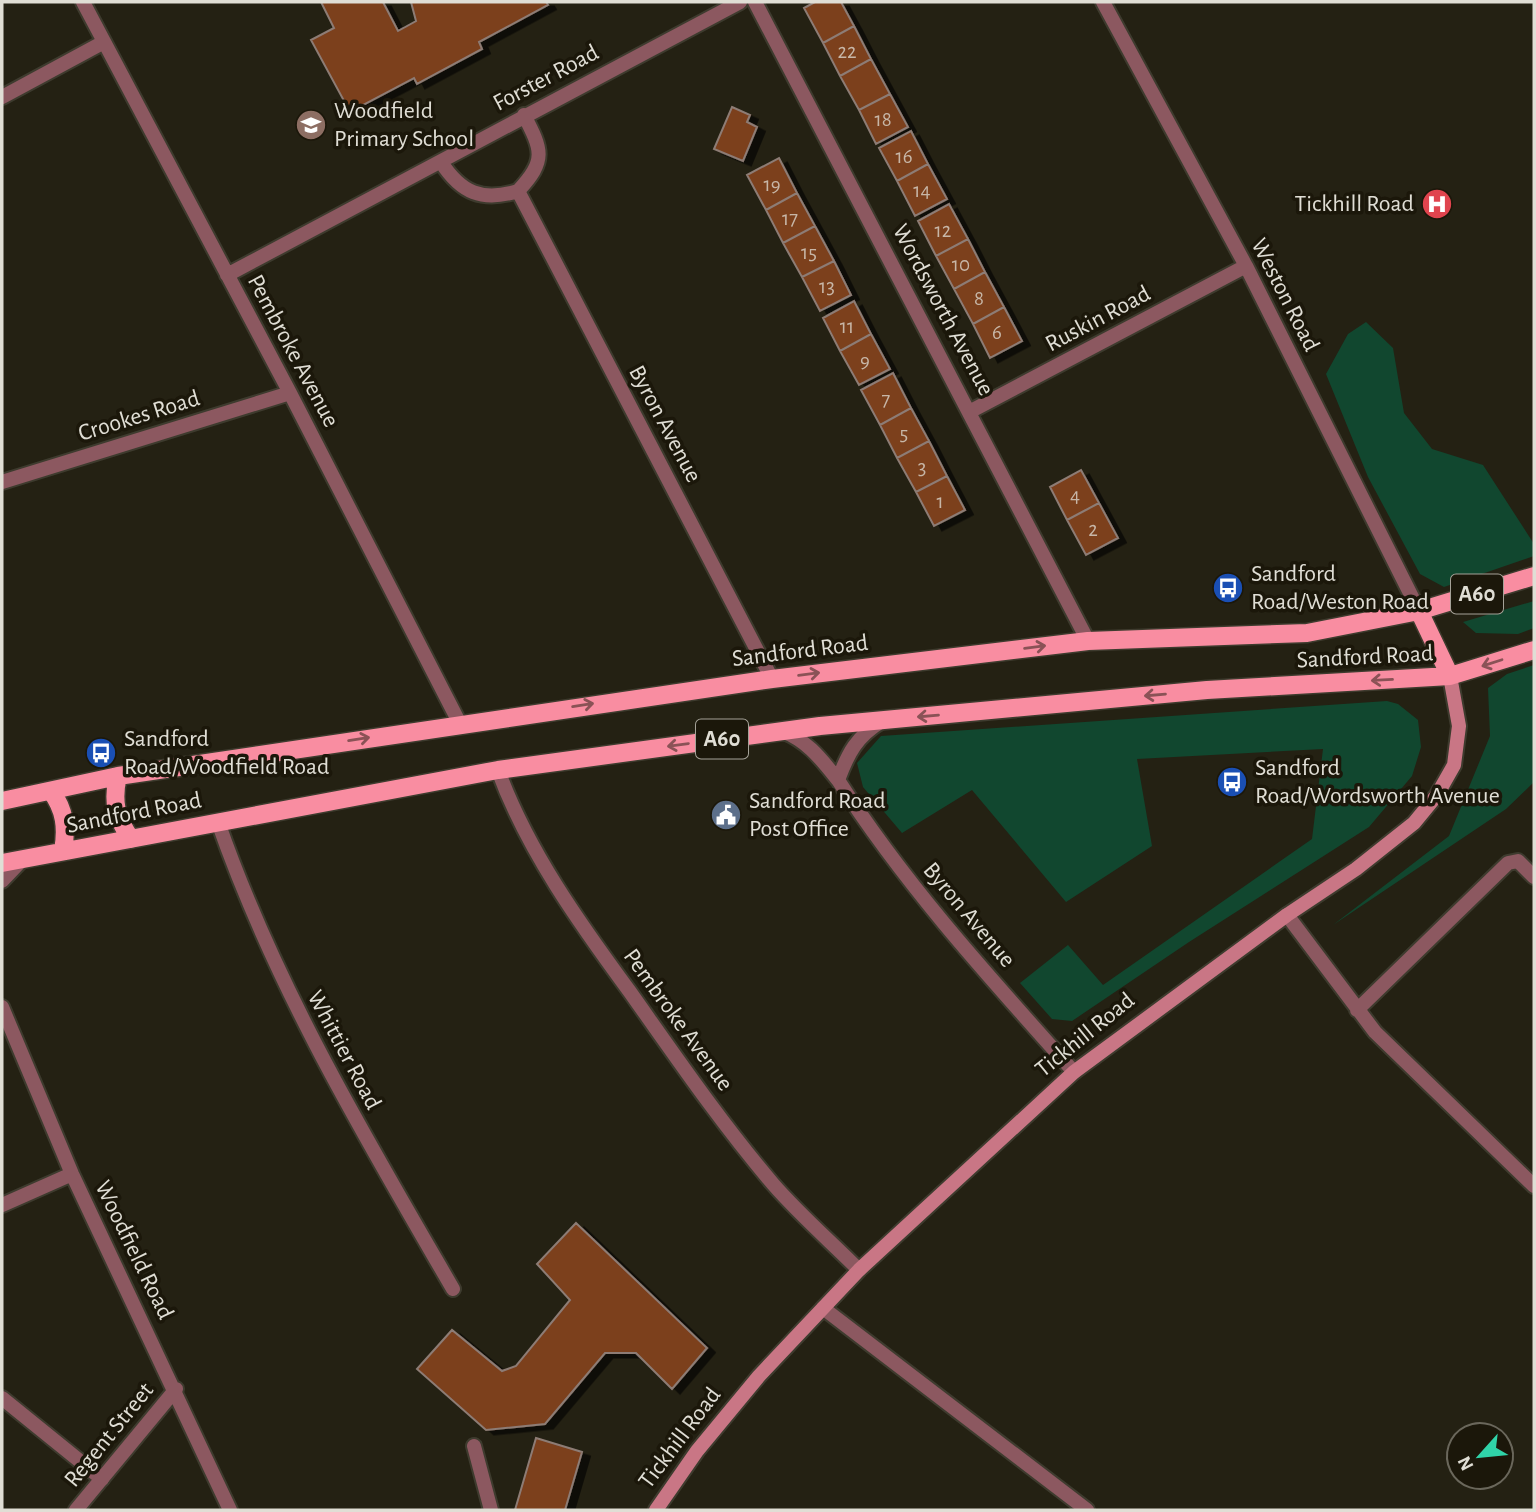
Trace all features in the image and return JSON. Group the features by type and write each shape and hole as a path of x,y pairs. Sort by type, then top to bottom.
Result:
{"main road":[{"name":"A60","path":"1419,611 1534,576"},
{"name":"Sandford Road","path":"2,801 118,776 772,679 1088,641 1307,633 1419,611 1450,676 1208,690 782,730 498,770 2,863"},
{"name":"A60","path":"1450,676 1534,650"},
{"path":"118,776 115,807 131,839"},
{"path":"51,791 63,812 66,832 63,851"}],"street":[{"name":"Pembroke Avenue","path":"83,2 290,393 460,724"},
{"name":"Forster Road","path":"226,275 740,2"},
{"name":"Wordsworth Avenue","path":"755,2 971,411 1088,641"},
{"name":"Weston Road","path":"1103,2 1246,266 1419,611"},
{"path":"2,97 104,42"},
{"path":"442,162 454,181 470,191 486,196 518,191 540,162 540,144 524,115"},
{"name":"Byron Avenue","path":"518,191 772,679"},
{"name":"Ruskin Road","path":"971,411 1246,266"},
{"name":"Crookes Road","path":"2,482 290,393"},
{"name":"Tickhill Road","path":"656,1510 698,1451 759,1376 822,1308 859,1270 1074,1072 1376,853 1414,822 1437,795 1454,765 1459,726 1450,676"},
{"path":"838,779 850,749 865,732 883,720"},
{"name":"Byron Avenue","path":"782,730 810,746 838,779 867,824 946,928 1074,1072"},
{"name":"Pembroke Avenue","path":"498,770 510,804 540,856 600,951 701,1092 774,1185 859,1270"},
{"name":"Whittier Road","path":"218,822 245,900 277,971 339,1094 453,1289"},
{"path":"2,881 23,859"},
{"path":"1357,1010 1508,863 1518,861 1534,877"},
{"path":"1287,915 1357,1010 1534,1186"},
{"name":"Woodfield Road","path":"2,1007 72,1174 176,1389 230,1510"},
{"path":"2,1205 72,1174"},
{"path":"822,1308 1087,1510"},
{"name":"Regent Street","path":"82,1508 102,1479 176,1389"},
{"path":"5,1406 102,1479"},
{"path":"474,1446 491,1510"}],"green space":[{"path":"1366,322 1393,348 1404,413 1432,449 1483,465 1534,544 1534,556 1444,587 1420,574 1368,477 1326,374 1348,334"},
{"path":"1534,601 1534,628 1518,634 1476,633 1463,622"},
{"path":"1534,665 1534,782 1506,809 1333,925 1449,836 1490,736 1488,688 1507,674"},
{"path":"1387,701 1398,704 1418,720 1421,747 1412,776 1369,827 1189,942 1072,1021 1052,1019 1020,983 1068,945 1103,985 1312,839 1323,749 1137,759 1152,846 1066,902 972,790 902,833 863,787 857,763 881,736"}],"building":[{"path":"321,2 383,2 398,31 416,21 411,2 546,2 548,5 479,42 482,49 417,84 414,78 350,112 311,40 334,28"},
{"path":"815,2 841,2 854,26 823,43 804,8"},
{"path":"854,26 871,59 840,76 823,43"},
{"path":"871,59 890,94 859,110 840,76"},
{"path":"890,94 908,127 876,144 859,110"},
{"path":"732,107 750,115 747,122 757,127 743,161 714,149"},
{"path":"911,131 928,164 897,181 879,148"},
{"path":"779,158 797,193 766,210 747,175"},
{"path":"928,164 947,199 915,216 897,181"},
{"path":"797,193 815,226 783,243 766,210"},
{"path":"949,204 968,239 936,256 918,221"},
{"path":"815,226 834,261 802,277 783,243"},
{"path":"968,239 985,272 954,289 936,256"},
{"path":"834,261 851,295 820,311 802,277"},
{"path":"985,272 1004,307 973,324 954,289"},
{"path":"854,301 871,334 840,351 823,318"},
{"path":"1004,307 1022,341 990,358 973,324"},
{"path":"871,334 890,369 859,385 840,351"},
{"path":"893,373 911,408 880,425 861,390"},
{"path":"911,408 929,441 897,458 880,425"},
{"path":"929,441 947,476 916,492 897,458"},
{"path":"1081,470 1099,503 1067,520 1050,487"},
{"path":"947,476 965,510 934,526 916,492"},
{"path":"1099,503 1118,538 1086,555 1067,520"},
{"path":"576,1223 707,1348 672,1389 636,1353 605,1353 545,1424 486,1430 417,1369 452,1330 502,1371 516,1366 570,1300 537,1264"},
{"path":"536,1438 582,1452 565,1510 515,1510"}],"place":[{"name":"Woodfield Primary School","path":"311,125"},
{"name":"Tickhill Road","path":"1437,204"},
{"name":"Sandford Road/Weston Road","path":"1228,588"},
{"name":"Sandford Road/Woodfield Road","path":"101,753"},
{"name":"Sandford Road/Wordsworth Avenue","path":"1232,782"},
{"name":"Sandford Road Post Office","path":"726,815"}]}
